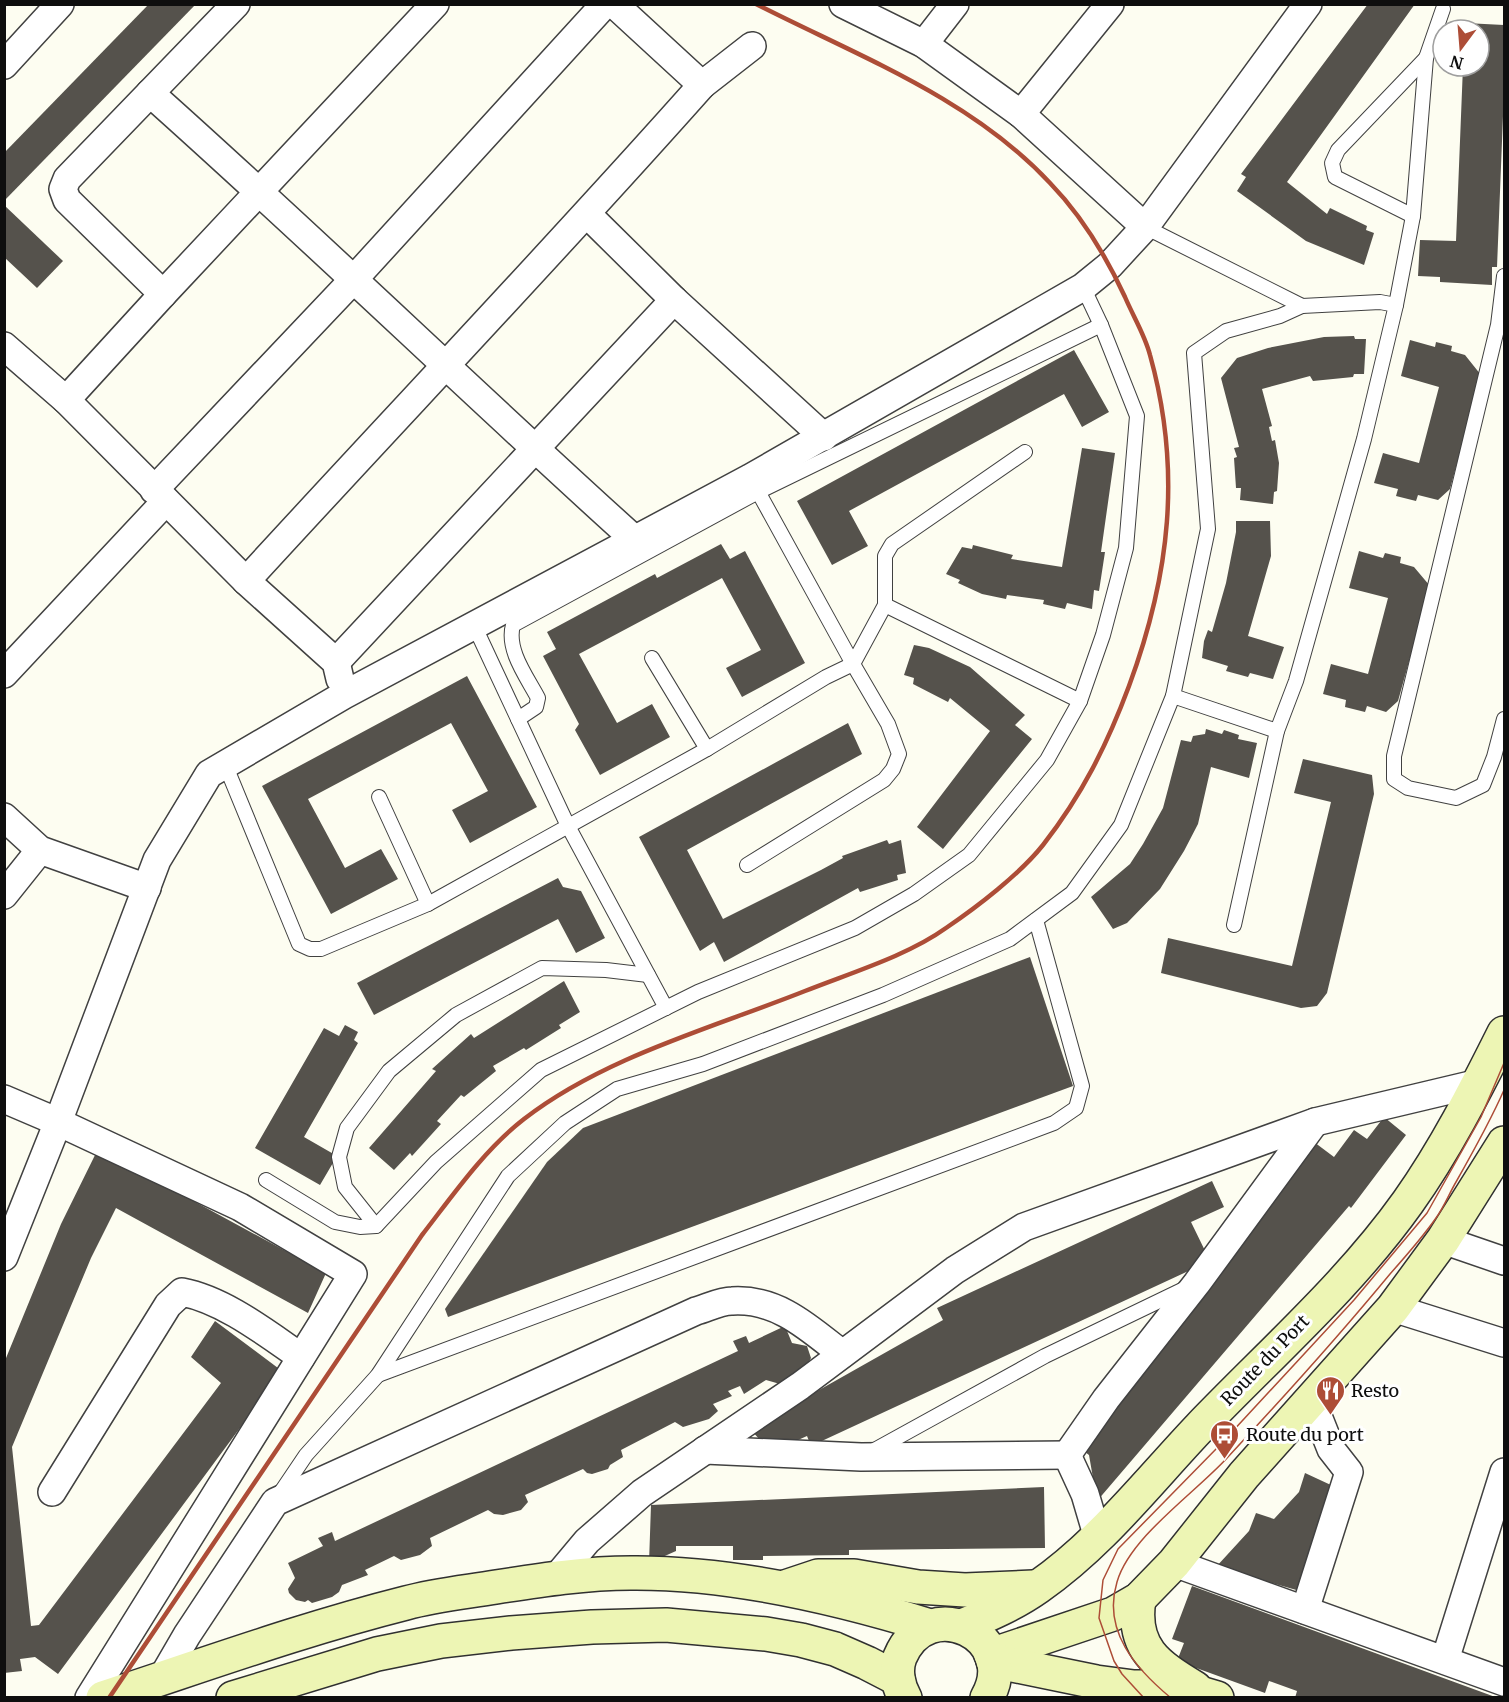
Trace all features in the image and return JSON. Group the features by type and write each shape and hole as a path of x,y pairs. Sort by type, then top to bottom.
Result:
{"main road":[{"name":"Route du Port","path":"902,1692 898,1662 904,1647 915,1635 995,1612 1038,1587 1098,1538 1198,1429 1349,1274 1380,1239 1430,1169 1504,1034"},
{"path":"992,1658 1113,1614 1139,1599 1174,1563 1244,1475 1393,1308 1443,1240 1504,1143"},
{"path":"103,1698 267,1643 408,1602 556,1578 631,1573 706,1578 780,1588 974,1633 984,1642 992,1658 994,1675 987,1698"},
{"path":"780,1588 818,1576 854,1576 918,1587 965,1590 1038,1587"},
{"path":"918,1587 938,1607 946,1626"},
{"path":"1139,1599 1137,1624 1146,1650 1167,1672 1209,1695"},
{"path":"239,1696 376,1654 441,1641 511,1633 666,1625 766,1634 835,1649 867,1663 902,1692"},
{"path":"992,1658 1096,1682 1134,1687 1180,1688 1209,1695"}],"street":[{"path":"4,65 60,4"},
{"path":"163,294 67,200 63,189 67,179 236,4"},
{"path":"4,674 354,279 605,4"},
{"path":"614,4 702,85"},
{"path":"843,4 924,44 1021,114 1144,227"},
{"path":"924,44 955,4"},
{"path":"1021,114 1110,4"},
{"path":"4,1257 158,860 209,774 344,695 634,539 754,485 824,437 1083,287 1110,265 1144,227 1308,4"},
{"path":"66,400 261,192 420,10"},
{"path":"246,581 444,365 587,214 702,85 752,46"},
{"path":"150,93 261,192 533,449 634,539"},
{"path":"587,214 674,300 824,437"},
{"path":"336,662 674,300"},
{"path":"10,363 66,400 246,581 336,662 344,695"},
{"path":"4,818 40,850 147,888"},
{"path":"4,895 40,850"},
{"path":"556,1578 587,1540 642,1493 800,1386 955,1270 1024,1227 1315,1122 1479,1083"},
{"path":"4,1099 240,1207 353,1274 89,1698"},
{"path":"1067,1455 1106,1399 1197,1283 1315,1122"},
{"path":"1443,1240 1504,1261"},
{"path":"52,1492 168,1305 182,1292 201,1296 215,1303 301,1357"},
{"path":"162,1678 187,1635 275,1502 696,1311 731,1300 767,1304 797,1318 842,1354"},
{"path":"1393,1308 1504,1343"},
{"path":"1305,1610 1349,1472 1331,1449 1312,1401"},
{"path":"705,1450 861,1457 1067,1455"},
{"path":"1067,1455 1085,1494 1098,1538"},
{"path":"1445,1660 1504,1472"},
{"path":"1174,1563 1504,1682"}],"lane":[{"path":"1234,925 1277,731 1296,681 1364,438 1396,305 1413,216 1426,58 1443,9"},
{"path":"1413,216 1335,177 1332,163 1338,150 1426,58"},
{"path":"1144,227 1302,306"},
{"path":"1504,276 1498,324 1394,756 1394,779 1408,788 1456,798 1483,785 1494,757 1504,719"},
{"path":"266,1180 335,1222 360,1227 376,1226 436,1162 541,1070 698,992 855,927 914,894 969,855 1047,760 1080,701 1103,635 1126,548 1137,416 1101,325 1083,287"},
{"path":"275,1502 306,1455 378,1375 508,1176 565,1123 617,1089 703,1064 883,995 1010,939 1072,893 1121,825 1173,696 1208,529 1194,353 1226,332 1280,316 1302,306 1380,302 1396,305"},
{"path":"518,719 536,706 538,698 515,653 510,636 513,625 754,485 1101,325"},
{"path":"225,764 299,944 310,949 321,949 428,904 707,749 826,677 853,664 885,605 885,556 892,544 1025,452"},
{"path":"747,865 884,780 893,769 899,754 888,724 754,485"},
{"path":"885,605 1080,701"},
{"path":"474,625 568,826 666,1008"},
{"path":"652,658 707,749"},
{"path":"1173,696 1277,731"},
{"path":"379,797 428,904"},
{"path":"378,1375 1054,1123 1076,1108 1082,1086 1036,920"},
{"path":"376,1226 345,1187 339,1156 347,1128 389,1071 456,1014 542,968 606,970 648,975"},
{"path":"861,1457 1045,1356 1197,1283"}],"building":[{"path":"149,4 196,4 4,201 4,153"},
{"path":"1368,4 1415,4 1287,182 1327,214 1330,208 1367,226 1366,230 1374,233 1364,265 1306,241 1237,191 1246,177 1241,174"},
{"path":"1491,24 1504,25 1504,91 1497,267 1492,267 1492,285 1440,282 1440,277 1418,276 1420,240 1456,241 1463,78 1491,78"},
{"path":"4,205 63,261 37,288 4,257"},
{"path":"1354,336 1355,339 1366,339 1364,374 1313,381 1310,376 1262,389 1272,426 1269,427 1272,441 1275,440 1279,463 1277,491 1274,492 1273,504 1240,500 1241,488 1236,488 1234,458 1237,457 1234,448 1239,447 1221,378 1237,358 1268,348 1324,337"},
{"path":"1410,340 1435,347 1436,342 1452,346 1451,351 1465,355 1481,375 1450,489 1438,500 1418,495 1416,501 1396,496 1398,489 1374,483 1383,453 1419,463 1439,387 1401,376"},
{"path":"1074,350 1109,412 1082,427 1064,394 849,511 868,546 832,565 797,501"},
{"path":"1082,448 1115,453 1101,552 1105,552 1099,591 1094,590 1092,609 1067,603 1065,609 1043,604 1044,600 1007,595 1006,599 982,594 958,583 960,580 946,574 962,547 972,549 973,545 1013,555 1011,559 1062,567"},
{"path":"1236,521 1270,521 1271,556 1248,636 1284,647 1273,679 1250,673 1248,677 1226,671 1228,666 1202,658 1204,641 1208,630 1212,632 1226,583"},
{"path":"721,544 730,559 745,551 805,663 742,697 726,668 761,650 722,578 579,654 617,723 652,704 670,737 600,775 575,730 579,724 543,656 556,649 547,632 655,574 657,578"},
{"path":"1359,551 1383,558 1385,553 1401,557 1400,563 1414,567 1430,586 1398,701 1386,712 1367,706 1365,712 1345,707 1346,700 1323,694 1331,664 1368,674 1388,598 1349,588"},
{"path":"914,645 929,648 970,667 1025,715 1015,725 1032,739 943,849 917,827 990,731 950,698 948,702 913,684 914,678 904,675"},
{"path":"467,676 537,807 470,843 452,810 488,791 451,723 308,799 345,868 381,849 398,879 331,914 262,786"},
{"path":"848,723 862,754 687,850 723,919 821,870 843,858 842,856 887,840 889,844 901,840 906,873 897,875 898,880 860,892 858,888 724,962 714,942 700,951 639,837"},
{"path":"1206,729 1222,734 1224,730 1239,735 1238,739 1257,743 1249,778 1211,767 1198,824 1184,851 1160,889 1127,923 1113,929 1091,897 1130,864 1143,844 1163,808 1181,740 1191,742 1193,736 1205,734"},
{"path":"1303,759 1372,775 1374,794 1327,993 1317,1006 1301,1008 1161,973 1168,938 1292,966 1331,802 1294,793"},
{"path":"558,878 563,887 581,891 605,938 576,953 558,919 374,1015 357,983"},
{"path":"1030,957 1073,1086 448,1317 445,1309 547,1162 583,1128"},
{"path":"564,981 580,1012 559,1025 561,1028 526,1050 524,1048 493,1066 496,1071 464,1097 461,1095 437,1121 441,1124 412,1156 410,1153 394,1170 369,1148 436,1071 432,1069 471,1034 474,1038"},
{"path":"345,1025 358,1032 354,1040 358,1043 304,1137 337,1156 320,1185 255,1148 324,1028 339,1036"},
{"path":"1384,1117 1406,1135 1351,1208 1349,1206 1097,1501 1089,1455 1077,1446 1310,1139 1334,1157 1354,1130 1367,1139"},
{"path":"98,1149 326,1273 308,1313 116,1208 91,1258 12,1447 31,1626 39,1625 221,1383 191,1357 215,1321 282,1371 58,1674 35,1657 20,1659 22,1671 4,1673 4,1363 61,1224"},
{"path":"1212,1181 1224,1207 1191,1222 1210,1261 811,1446 807,1436 771,1452 750,1429 943,1320 937,1308"},
{"path":"785,1326 792,1343 807,1346 811,1358 807,1365 780,1384 766,1380 744,1394 740,1386 728,1391 732,1396 713,1404 718,1411 709,1419 683,1427 675,1422 621,1450 623,1457 610,1465 608,1469 592,1474 583,1469 525,1495 528,1502 521,1510 503,1515 494,1514 488,1510 430,1538 432,1546 420,1555 401,1560 394,1556 365,1570 368,1575 342,1585 339,1592 332,1597 312,1603 308,1600 305,1602 296,1600 289,1593 288,1589 295,1578 288,1563 323,1546 318,1538 332,1532 335,1541 738,1351 733,1341 746,1336 749,1343"},
{"path":"1305,1473 1333,1486 1300,1591 1216,1567 1249,1531 1256,1513 1274,1519 1299,1492"},
{"path":"1044,1487 1045,1548 849,1550 849,1555 763,1556 763,1560 733,1560 733,1546 676,1546 676,1551 649,1563 651,1505"},
{"path":"1192,1586 1498,1698 1295,1698 1297,1691 1269,1681 1265,1693 1177,1661 1184,1643 1172,1639"}],"tram line":[{"path":"1144,1698 1122,1674 1114,1661 1099,1618 1103,1580 1118,1549 1218,1447 1354,1300 1427,1213 1481,1117 1504,1063"},
{"path":"1171,1698 1146,1675 1125,1648 1118,1633 1114,1617 1114,1600 1117,1582 1124,1565 1149,1532 1214,1472 1289,1390 1420,1240 1442,1209 1504,1090"}],"railway":[{"path":"109,1698 422,1235 470,1174 509,1131 555,1097 624,1061 696,1031 859,971 914,947 958,920 1023,867 1057,826 1092,769 1112,729 1129,686 1143,645 1162,563 1167,522 1168,481 1166,440 1160,398 1150,355 1142,333 1110,267 1083,223 1062,196 1019,153 985,126 912,81 756,4"}],"place":[{"name":"Resto","path":"1330,1416"},
{"name":"Route du port","path":"1225,1460"}]}
